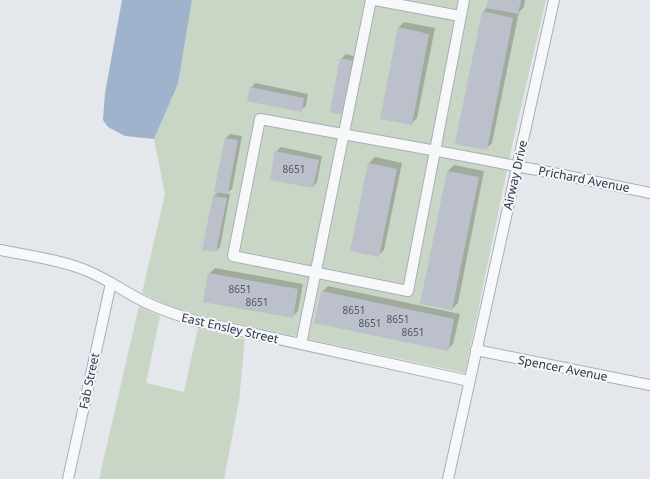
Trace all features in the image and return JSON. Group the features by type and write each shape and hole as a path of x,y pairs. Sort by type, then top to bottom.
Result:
{"street":[{"path":"301,344 371,0"},
{"path":"375,0 460,16"},
{"path":"316,273 408,291 464,0"},
{"name":"Airway Drive","path":"470,381 554,0"},
{"name":"Prichard Avenue","path":"316,273 233,256 260,119 434,150 650,193"},
{"name":"East Ensley Street","path":"0,250 64,264 89,272 142,301 169,313 196,321 470,381"},
{"name":"Fab Street","path":"68,479 111,283"},
{"name":"Spencer Avenue","path":"476,350 650,386"},
{"path":"448,479 470,381"}],"green space":[{"path":"192,0 546,0 512,146 465,373 197,315 171,307 142,293 165,194 154,139 178,84"},
{"path":"139,306 160,316 146,383 184,392 198,328 245,339 239,401 224,479 99,479"}],"water":[{"path":"122,0 192,0 178,84 154,139 125,136 108,127 103,120 105,93"}],"building":[{"path":"488,0 521,0 518,14 486,8"},
{"path":"482,11 513,18 487,150 455,144"},
{"path":"398,27 429,34 412,125 380,119"},
{"path":"340,58 354,61 344,115 330,112"},
{"path":"250,87 304,98 302,112 247,101"},
{"path":"225,138 238,140 228,194 214,192"},
{"path":"275,151 319,160 313,188 270,180"},
{"path":"368,163 397,169 379,257 350,251"},
{"path":"447,171 479,177 452,310 420,304"},
{"path":"213,196 227,198 216,252 202,250"},
{"path":"208,273 298,289 293,318 203,302"},
{"path":"321,291 454,319 448,351 314,323"}]}
